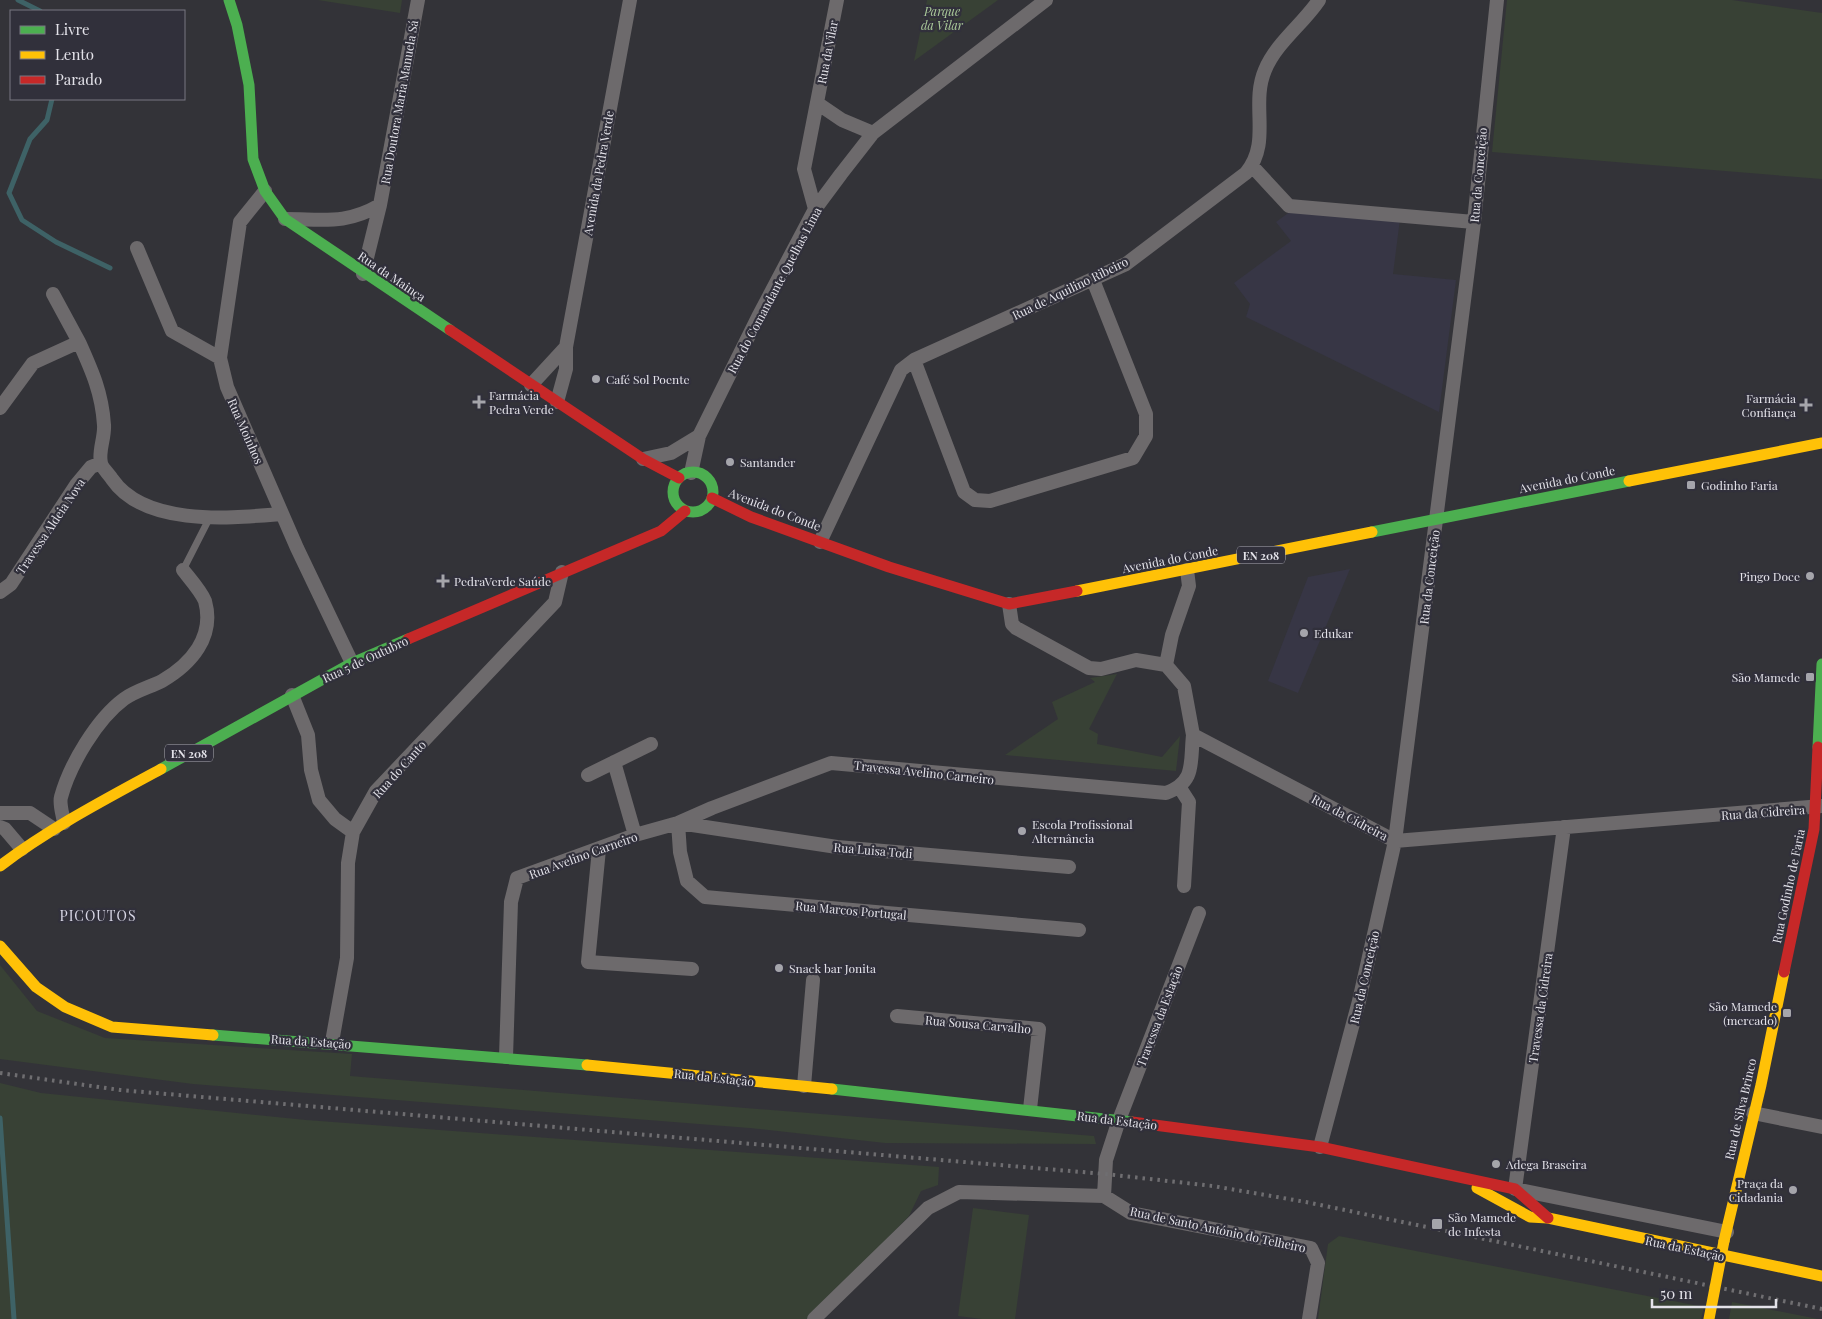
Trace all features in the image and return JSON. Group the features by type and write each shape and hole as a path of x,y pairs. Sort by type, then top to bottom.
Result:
{"street":[{"name":"Rua da Mainça","path":"229,0 237,25 249,85 253,159 265,190 284,219 363,274 643,459 685,475"},
{"name":"Rua Doutora Maria Manuela Sá","path":"363,274 380,204 418,0"},
{"name":"Avenida da Pedra Verde","path":"557,402 566,369 566,347 630,0"},
{"name":"Rua da Vilar","path":"815,209 804,169 836,0"},
{"name":"Rua do Comandante Quelhas Lima","path":"685,475 699,436 815,209 873,133 1046,0"},
{"name":"Rua de Aquilino Ribeiro","path":"820,542 901,370 914,360 1126,264 1246,174 1252,166 1260,147 1259,97 1265,70 1283,41 1319,0"},
{"name":"Rua da Conceição","path":"1320,1148 1360,1001 1395,841 1474,222 1497,0"},
{"path":"816,103 842,120 873,133"},
{"path":"1252,166 1289,206 1474,222"},
{"name":"Rua Moínhos","path":"265,190 240,222 220,358 227,387 282,514 352,663"},
{"path":"284,219 344,220 361,216 380,204"},
{"path":"137,248 172,331 220,358"},
{"path":"914,360 964,492 975,500 990,501 1133,458 1146,436 1146,414 1093,280"},
{"path":"53,294 97,380 104,426 101,463 120,490 145,506 170,513 210,516 282,514"},
{"path":"0,408 33,363 79,342"},
{"path":"531,385 566,347"},
{"path":"643,459 671,453 699,436"},
{"name":"Avenida do Conde","path":"712,498 732,509 820,542 963,593 1009,604 1436,520 1474,510 1822,443"},
{"name":"Travessa Aldeia Nova","path":"0,592 11,584 76,485 91,467 101,463"},
{"path":"698,473 708,479 713,491 712,498 705,509 698,512 685,511 679,507 673,495 675,483 685,475 698,473"},
{"name":"Rua 5 de Outubro","path":"0,866 22,849 59,826 352,663 661,531 685,511"},
{"path":"0,813 30,813 59,826 60,798 77,760 96,728 124,699 163,680 192,657 203,642 208,624 204,600 183,570"},
{"path":"1166,665 1172,635 1188,586 1187,570"},
{"name":"Rua do Canto","path":"332,1042 347,958 348,864 353,832 376,791 555,602 562,572"},
{"path":"1009,604 1012,624 1016,628 1089,668 1101,669 1136,660 1166,665 1184,686 1193,735 1188,779 1180,788 1189,802 1184,886"},
{"name":"Rua Godinho de Faria","path":"1774,1022 1818,807 1822,664"},
{"path":"292,695 308,735 311,770 319,800 335,819 353,832"},
{"name":"Rua da Cidreira","path":"1193,735 1395,841 1818,807"},
{"path":"588,775 651,744"},
{"path":"614,762 635,836"},
{"name":"Travessa Avelino Carneiro","path":"678,823 712,808 831,763 1166,793 1180,788"},
{"name":"Rua Avelino Carneiro","path":"506,1057 511,902 517,878 635,836 678,823"},
{"name":"Rua Luisa Todi","path":"678,823 837,847 1069,867"},
{"name":"Rua Marcos Portugal","path":"678,823 680,852 687,881 705,897 1079,930"},
{"path":"0,827 6,829 22,849"},
{"name":"Travessa da Cidreira","path":"1515,1190 1564,827"},
{"path":"599,849 588,962 692,969"},
{"name":"Travessa da Estação","path":"1119,1120 1199,913"},
{"name":"Rua da Estação","path":"0,946 36,987 65,1007 112,1027 332,1042 506,1057 1030,1109 1119,1120 1320,1148 1452,1175 1725,1236"},
{"path":"804,1086 813,980"},
{"name":"Rua Sousa Carvalho","path":"897,1016 1039,1029 1030,1109"},
{"name":"Rua de Silva Brinco","path":"1709,1319 1725,1236 1774,1022"},
{"path":"1753,1113 1822,1127"},
{"path":"814,1319 928,1208 959,1192 1104,1196 1106,1160 1119,1120"},
{"name":"Rua da Estação","path":"1452,1175 1530,1217 1548,1218 1822,1276"},
{"name":"Rua da Estação","path":"1515,1190 1548,1218"},
{"name":"Rua de Santo António do Telheiro","path":"1104,1196 1131,1213 1310,1248 1318,1262 1309,1319"}],"lane":[{"path":"183,570 210,516"}],"shaded area":[{"path":"1291,211 1400,219 1393,274 1456,280 1439,412 1246,317 1250,304 1234,283 1291,241 1276,222"},
{"name":"Edukar","path":"1350,569 1298,693 1268,681 1308,577"}],"green space":[{"path":"318,0 402,0 400,13"},
{"name":"Parque da Vilar","path":"927,0 998,0 914,61"},
{"path":"1507,0 1732,0 1822,13 1822,179 1492,152"},
{"path":"1117,674 1089,729 1098,734 1097,744 1162,757 1180,736 1176,771 1005,755 1058,719 1052,702 1095,682 1090,678"},
{"path":"0,965 37,1011 105,1038 352,1054 350,1076 1094,1136 1096,1144 885,1143 750,1128 193,1084 0,1059"},
{"path":"0,1083 41,1093 306,1120 939,1167 938,1185 921,1191 909,1216 809,1319 0,1319"},
{"path":"973,1208 1029,1215 1015,1319 982,1319 958,1316"},
{"path":"1339,1236 1704,1307 1701,1319 1318,1319 1328,1244"},
{"path":"1732,1302 1818,1319 1729,1319"}],"waterway":[{"path":"18,0 38,10"},
{"path":"52,100 47,120 30,139 9,193 22,220 56,242 110,268"},
{"path":"0,1118 14,1319"}],"railway":[{"path":"0,1073 120,1090 1105,1174 1213,1186 1306,1202 1822,1309"}],"traffic: fast":[{"path":"229,0 237,25 249,85 253,159 265,191 285,219 450,330"},
{"path":"693,472 707,478 713,492 707,506 693,512 679,506 673,492 679,478 693,472"},
{"path":"1372,532 1629,481"},
{"path":"161,769 352,663 408,639"},
{"path":"1818,747 1822,664"},
{"path":"213,1035 587,1065"},
{"path":"832,1089 1132,1122"}],"traffic: slow":[{"path":"1629,481 1822,443"},
{"path":"1077,591 1372,532"},
{"path":"0,866 58,827 161,769"},
{"path":"0,946 36,987 65,1007 112,1027 213,1035"},
{"path":"1724,1241 1761,1085 1784,972"},
{"path":"587,1065 832,1089"},
{"path":"1477,1188 1530,1217 1548,1218 1822,1276"},
{"path":"1709,1319 1724,1241"}],"traffic: jam":[{"path":"450,330 643,459 679,478"},
{"path":"712,498 751,517 889,567 1009,604 1077,591"},
{"path":"408,639 661,531 685,511"},
{"path":"1784,972 1814,829 1818,747"},
{"path":"1132,1122 1320,1147 1515,1189 1548,1218"}],"place":[{"name":"Café Sol Poente","path":"596,379"},
{"name":"Farmácia Pedra Verde","path":"479,402"},
{"name":"Farmácia Confiança","path":"1806,405"},
{"name":"Santander","path":"730,462"},
{"name":"Godinho Faria","path":"1691,485"},
{"name":"Pingo Doce","path":"1810,576"},
{"name":"PedraVerde Saúde","path":"443,581"},
{"name":"Edukar","path":"1304,633"},
{"name":"São Mamede","path":"1810,677"},
{"name":"Escola Profissional Alternância","path":"1022,831"},
{"name":"Snack bar Jonita","path":"779,968"},
{"name":"São Mamede (mercado)","path":"1787,1013"},
{"name":"Adega Braseira","path":"1496,1164"},
{"name":"Praça da Cidadania","path":"1793,1190"},
{"name":"São Mamede de Infesta","path":"1437,1224"}],"district":[{"name":"PICOUTOS","path":"98,915"}]}
